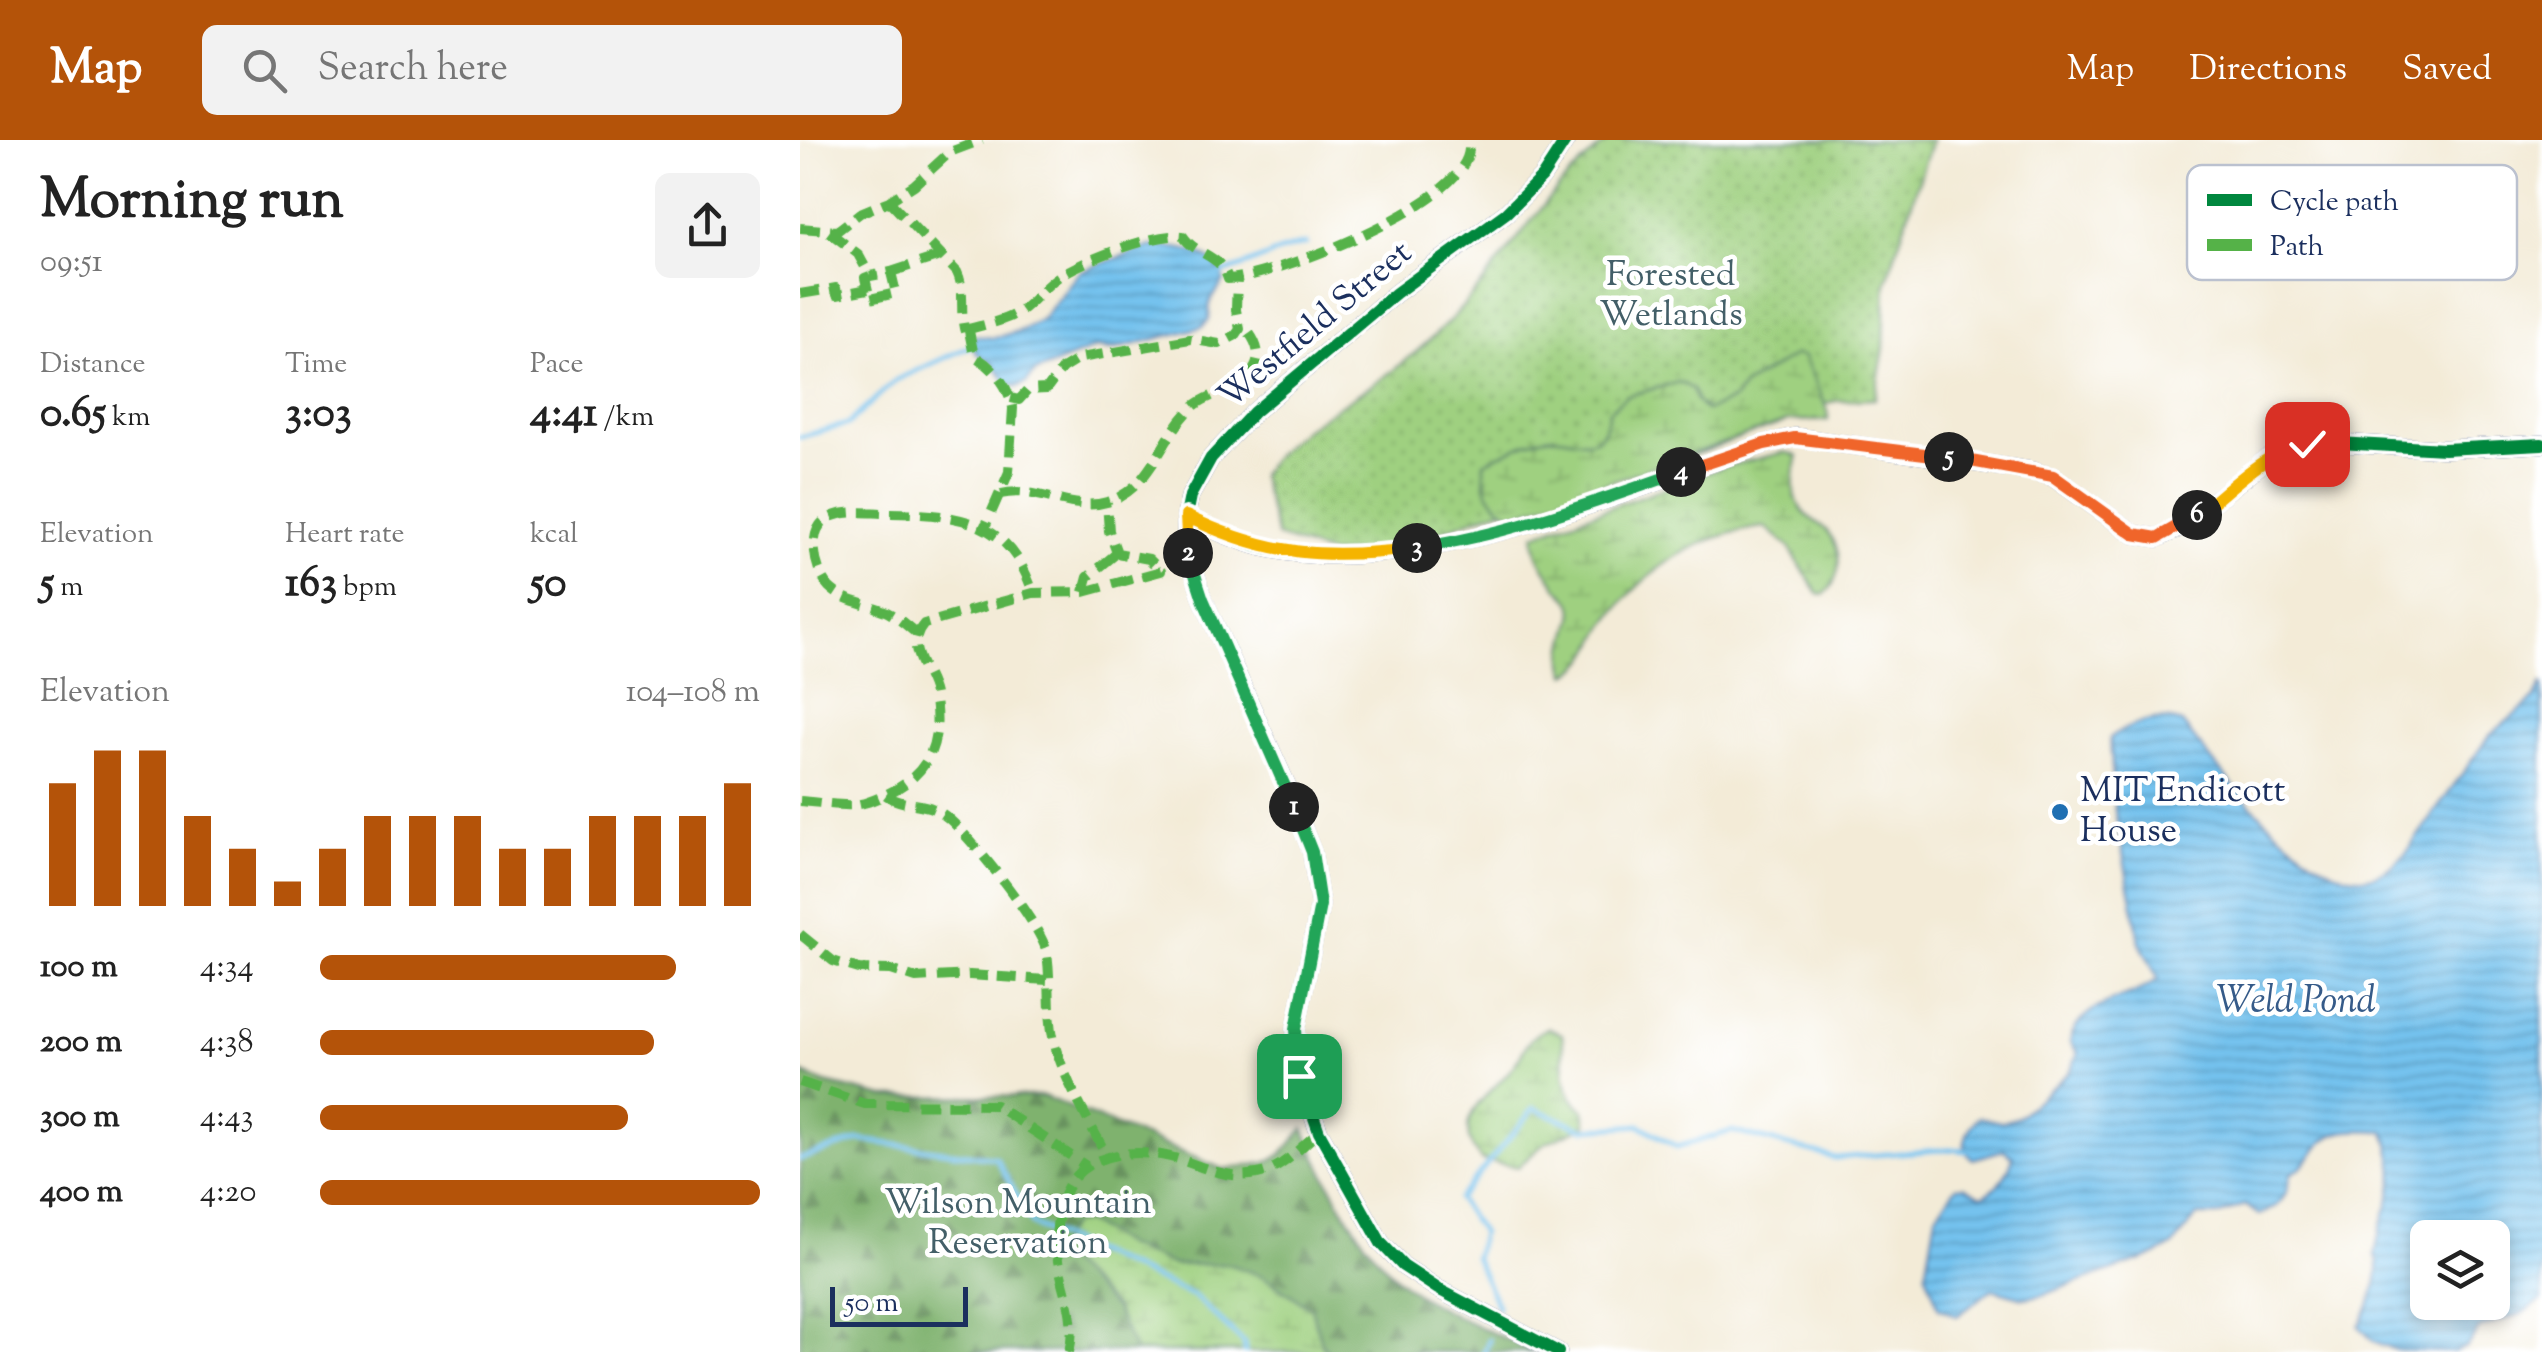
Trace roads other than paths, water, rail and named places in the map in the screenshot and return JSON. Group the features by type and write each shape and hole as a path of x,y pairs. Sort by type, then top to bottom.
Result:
{"street":[{"name":"Westfield Street","path":"1558,1352 1402,1266 1372,1228 1310,1112 1299,1076 1296,1029 1320,905 1312,852 1203,599 1186,544 1186,516 1190,496 1211,458 1254,412 1396,293 1506,213 1542,177 1566,140"},
{"path":"1186,516 1226,536 1272,550 1330,555 1453,543 1548,517 1764,444 1795,438 1945,456 2053,476 2134,534 2157,538 2181,527 2287,447 2338,443 2444,450 2542,444"}],"water":[{"path":"1151,246 1195,252 1220,271 1224,281 1210,302 1209,320 1202,327 1112,350 1095,348 1035,372 1017,387 1008,384 993,364 976,353 973,336 994,338 1022,330 1042,319 1080,271"},
{"name":"Weld Pond","path":"2542,683 2542,1300 2510,1318 2510,1220 2410,1220 2410,1320 2503,1320 2480,1328 2466,1347 2453,1352 2395,1350 2373,1341 2359,1326 2377,1280 2375,1253 2391,1192 2393,1167 2385,1131 2363,1130 2333,1135 2322,1143 2291,1174 2282,1200 2267,1212 2259,1215 2245,1205 2218,1216 2197,1216 2173,1246 2156,1255 2042,1295 2024,1298 1992,1289 1957,1316 1939,1308 1926,1273 1936,1215 1956,1187 1964,1186 1982,1196 1993,1189 2006,1174 2013,1156 2004,1150 1973,1159 1965,1144 1971,1127 1979,1117 2002,1122 2018,1117 2070,1072 2078,1053 2070,1041 2084,1017 2158,979 2140,943 2115,812 2110,738 2145,722 2182,723 2239,792 2291,843 2317,862 2343,874 2366,877 2387,869 2405,854 2489,736 2534,699"}],"waterway":[{"path":"1222,273 1306,244"},
{"path":"800,437 848,424 896,380 975,344"},
{"path":"1498,1307 1475,1257 1481,1233 1458,1199 1534,1108 1584,1129 1640,1125 1677,1147 1732,1131 1835,1158 1966,1151"},
{"path":"800,1159 859,1140 996,1158 1033,1225 1194,1296 1244,1343 1245,1352"},
{"path":"1484,1352 1489,1340"}],"place":[{"name":"MIT Endicott House","path":"2060,812"}],"park label":[{"name":"Forested Wetlands","path":"1671,296"},
{"name":"Wilson Mountain Reservation","path":"1018,1224"}]}
